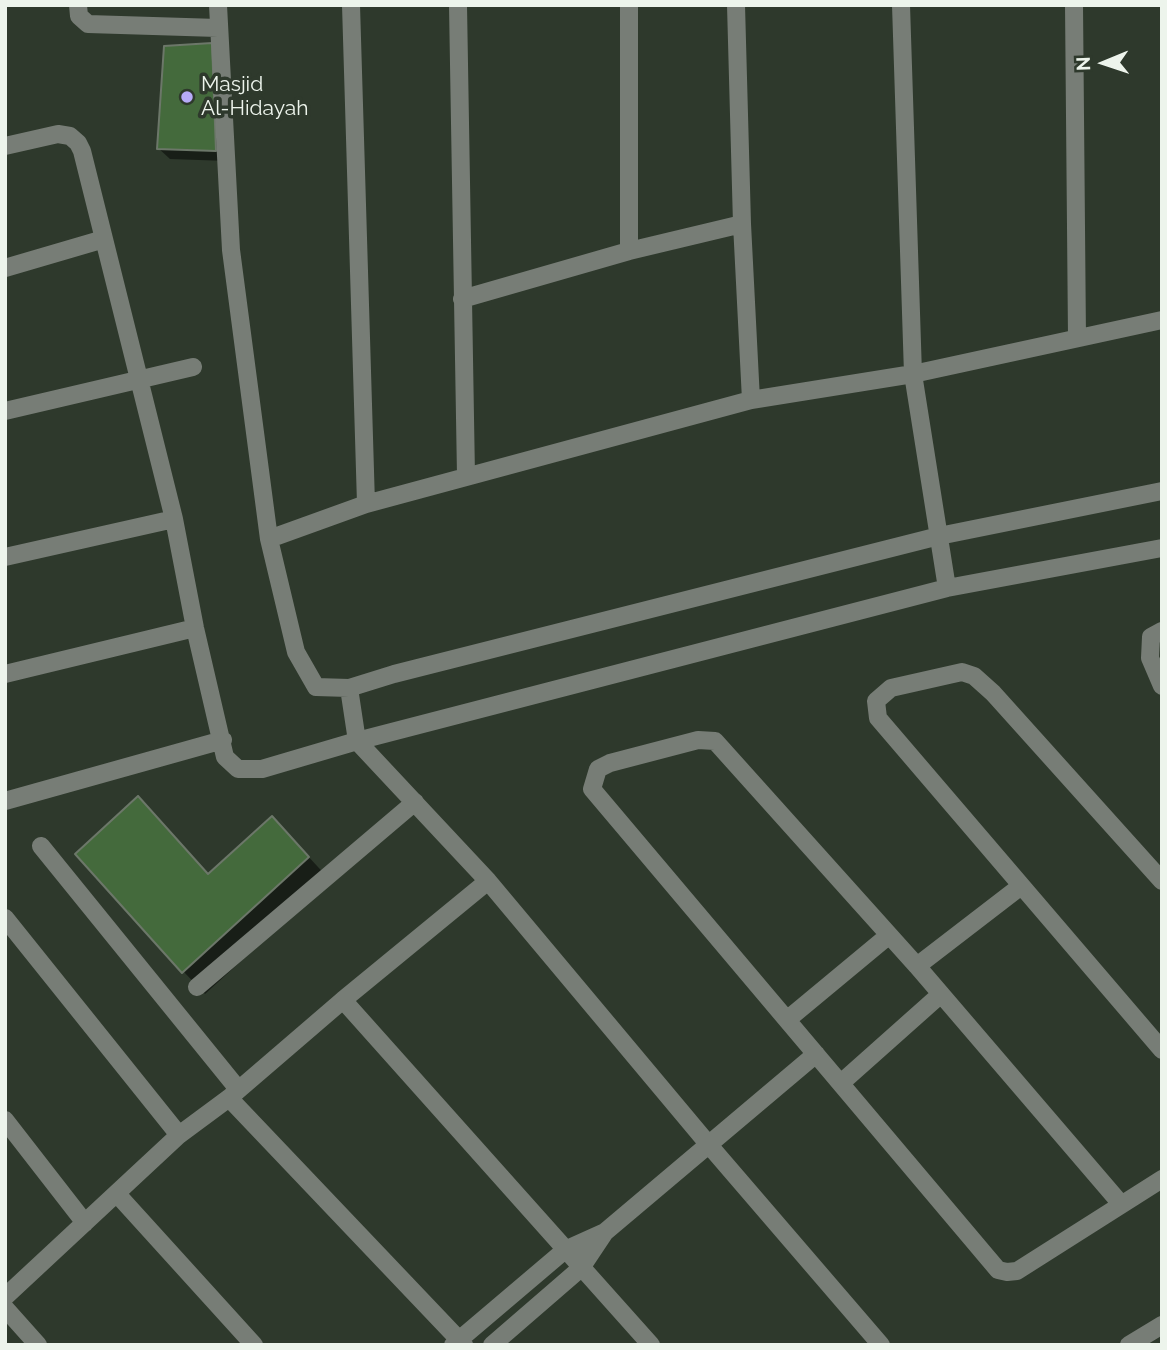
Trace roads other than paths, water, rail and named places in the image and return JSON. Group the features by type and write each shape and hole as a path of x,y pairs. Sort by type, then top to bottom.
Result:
{"street":[{"path":"78,5 79,16 88,24 218,28"},
{"path":"218,5 231,250 270,539 296,652 316,687 349,688 394,674 939,536 1162,491"},
{"path":"351,5 366,504"},
{"path":"458,5 466,476"},
{"path":"629,5 629,251"},
{"path":"736,5 742,224 751,400"},
{"path":"901,5 913,374 947,588"},
{"path":"1074,5 1077,338"},
{"path":"5,146 58,134 70,136 78,143 174,519 195,628 225,757 238,769 262,769 357,741 947,588 1162,548"},
{"path":"462,299 629,251 742,224"},
{"path":"5,268 104,239"},
{"path":"270,539 366,504 751,400 913,374 1162,320"},
{"path":"5,411 193,366"},
{"path":"5,557 174,519"},
{"path":"5,674 195,628"},
{"path":"1162,631 1151,637 1150,658 1162,687"},
{"path":"1162,881 993,693 974,676 962,672 891,688 877,701 878,718 1162,1050"},
{"path":"349,688 357,741 488,881 881,1345"},
{"path":"5,801 223,740"},
{"path":"1121,1203 917,966 715,741 698,740 598,769 592,789 998,1270 1017,1271 1162,1179"},
{"path":"197,987 415,802"},
{"path":"41,846 233,1093 459,1343 565,1250 605,1232 816,1054"},
{"path":"5,1297 179,1135 488,881"},
{"path":"917,966 1021,886"},
{"path":"5,918 179,1135"},
{"path":"788,1020 888,936"},
{"path":"841,1083 941,994"},
{"path":"343,1000 652,1345"},
{"path":"5,1120 85,1223"},
{"path":"117,1194 254,1345"},
{"path":"492,1345 581,1268 605,1232"},
{"path":"5,1308 38,1345"},
{"path":"1129,1345 1162,1325"}],"place":[{"name":"Masjid Al-Hidayah","path":"187,97"}]}
